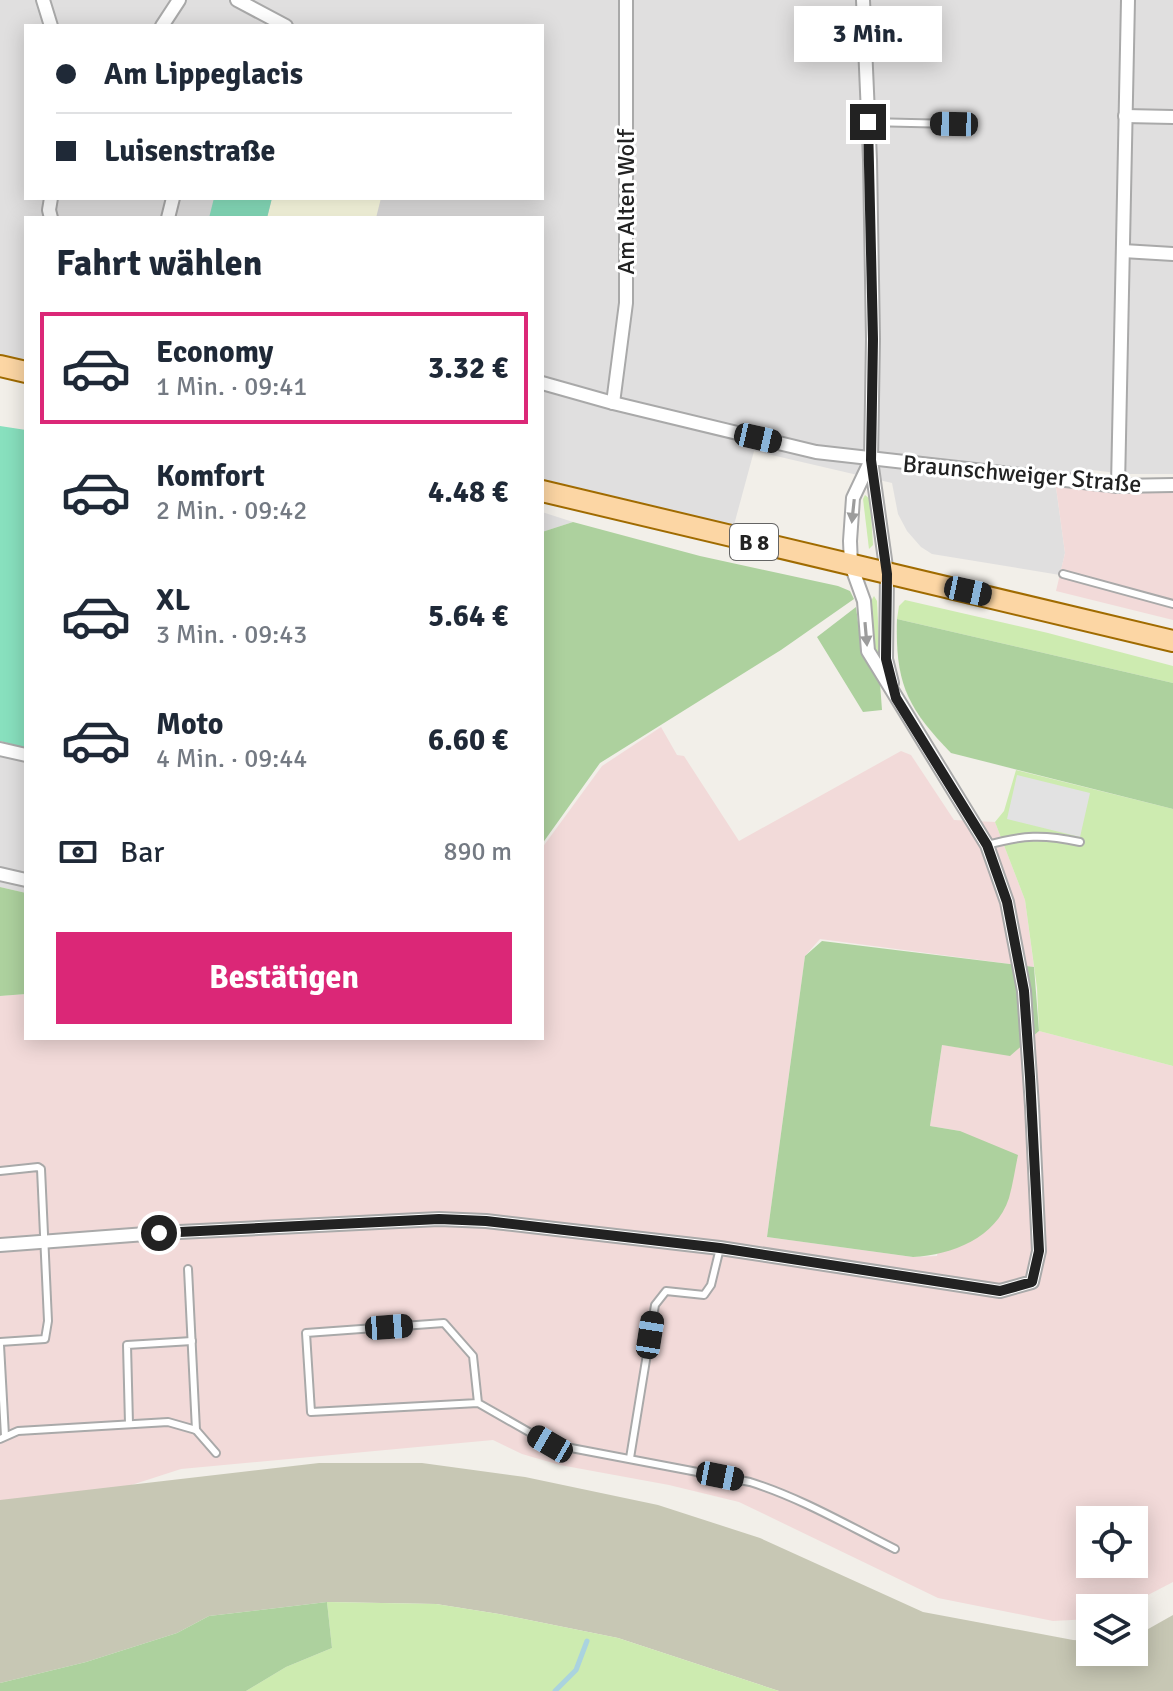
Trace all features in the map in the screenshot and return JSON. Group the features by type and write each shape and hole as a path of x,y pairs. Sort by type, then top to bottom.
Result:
{"main road":[{"path":"0,367 24,372"},
{"name":"B 8","path":"544,491 851,565 886,583 1173,641"}],"street":[{"path":"43,0 50,24"},
{"path":"163,24 179,0"},
{"path":"237,0 253,4 260,21"},
{"name":"Am Alten Wolf","path":"613,403 626,303 626,0"},
{"path":"863,0 873,339 871,460 886,583 886,659 896,698"},
{"path":"1118,486 1128,0"},
{"path":"1125,116 1173,117"},
{"path":"1123,251 1173,254"},
{"name":"Braunschweiger Straße","path":"544,384 816,452 1118,486 1173,485"},
{"path":"0,1245 159,1233 439,1219 486,1221 720,1248 1000,1291 1032,1282 1039,1251 1024,991 1007,902 987,845 868,651 864,601 851,565 853,498 871,460"},
{"path":"0,749 24,755"},
{"path":"0,874 24,880"}],"lane":[{"path":"868,122 954,124"},
{"path":"1063,574 1173,604"},
{"path":"1036,835 1041,827"},
{"path":"987,845 1036,835 1080,842"},
{"path":"0,1171 41,1169 48,1321 45,1339 0,1344 3,1438 18,1431 168,1422 196,1430 216,1453"},
{"path":"630,1458 655,1305 666,1291 704,1295 711,1285 720,1248"},
{"path":"188,1269 196,1430"},
{"path":"478,1403 473,1356 444,1323 306,1333 311,1412 478,1403 550,1444 750,1482 773,1490 895,1549"},
{"path":"129,1424 127,1345 192,1341"}],"shaded area":[{"path":"0,0 1173,0 1173,474 1092,470 1056,487 1065,553 1060,575 932,554 907,531 898,514 892,483 754,451 734,525 544,481 544,216 24,216 24,372 0,366"},
{"path":"272,200 380,200 376,216 268,216"},
{"path":"1056,487 1119,493 1173,493 1173,620 1056,591 1065,553"},
{"path":"544,513 573,522 544,531"},
{"path":"661,727 677,755 684,756 739,841 901,751 911,755 954,820 995,822 1025,900 1034,967 820,939 805,956 767,1237 913,1257 937,1256 960,1131 930,1126 942,1045 1010,1055 1039,1031 1173,1066 1173,1582 1148,1595 1076,1594 1076,1620 1053,1621 938,1598 739,1502 669,1485 560,1465 522,1454 493,1440 181,1469 51,1511 0,1522 0,996 24,994 24,1040 544,1040 544,845 602,766"},
{"path":"0,756 24,762 24,893 0,887"},
{"path":"1017,775 1090,793 1080,837 1007,819"},
{"path":"319,1463 422,1463 525,1477 658,1505 760,1538 923,1612 1076,1640 1076,1666 1148,1666 1148,1629 1173,1615 1173,1691 779,1691 618,1638 499,1614 436,1604 327,1602 209,1616 177,1633 86,1662 0,1683 0,1500"}],"green space":[{"path":"214,200 272,200 268,216 210,216"},
{"path":"0,426 24,430 24,747 0,741"},
{"path":"865,495 870,499 873,545 869,549 863,499"},
{"path":"573,522 700,556 838,586 850,591 854,599 781,650 600,763 544,841 544,531"},
{"path":"874,596 877,601 880,660 872,635 871,601"},
{"path":"905,600 1173,666 1173,683 897,619 899,606"},
{"path":"856,607 862,653 880,683 882,710 863,712 817,637"},
{"path":"897,619 1173,683 1173,809 951,753 924,722 907,693 898,661"},
{"path":"1016,770 1173,809 1173,1066 1039,1031 1037,988 1025,900 995,822 1004,811"},
{"path":"0,887 24,893 24,994 0,996"},
{"path":"822,941 1034,967 1039,1031 1010,1056 942,1045 930,1126 960,1131 1018,1155 1003,1212 994,1224 971,1242 943,1253 913,1257 767,1237 805,956"},
{"path":"327,1602 436,1604 499,1614 618,1638 779,1691 246,1691 286,1667 332,1648"},
{"path":"327,1602 332,1648 286,1667 246,1691 0,1691 0,1683 86,1662 177,1633 209,1616"}],"waterway":[{"path":"555,1691 576,1670 587,1641"}],"route":[{"path":"159,1233 439,1219 486,1221 720,1248 1000,1291 1032,1282 1039,1251 1030,1077 1024,991 1007,902 987,845 896,698 886,659 887,574 871,460 873,339 868,122"}]}
